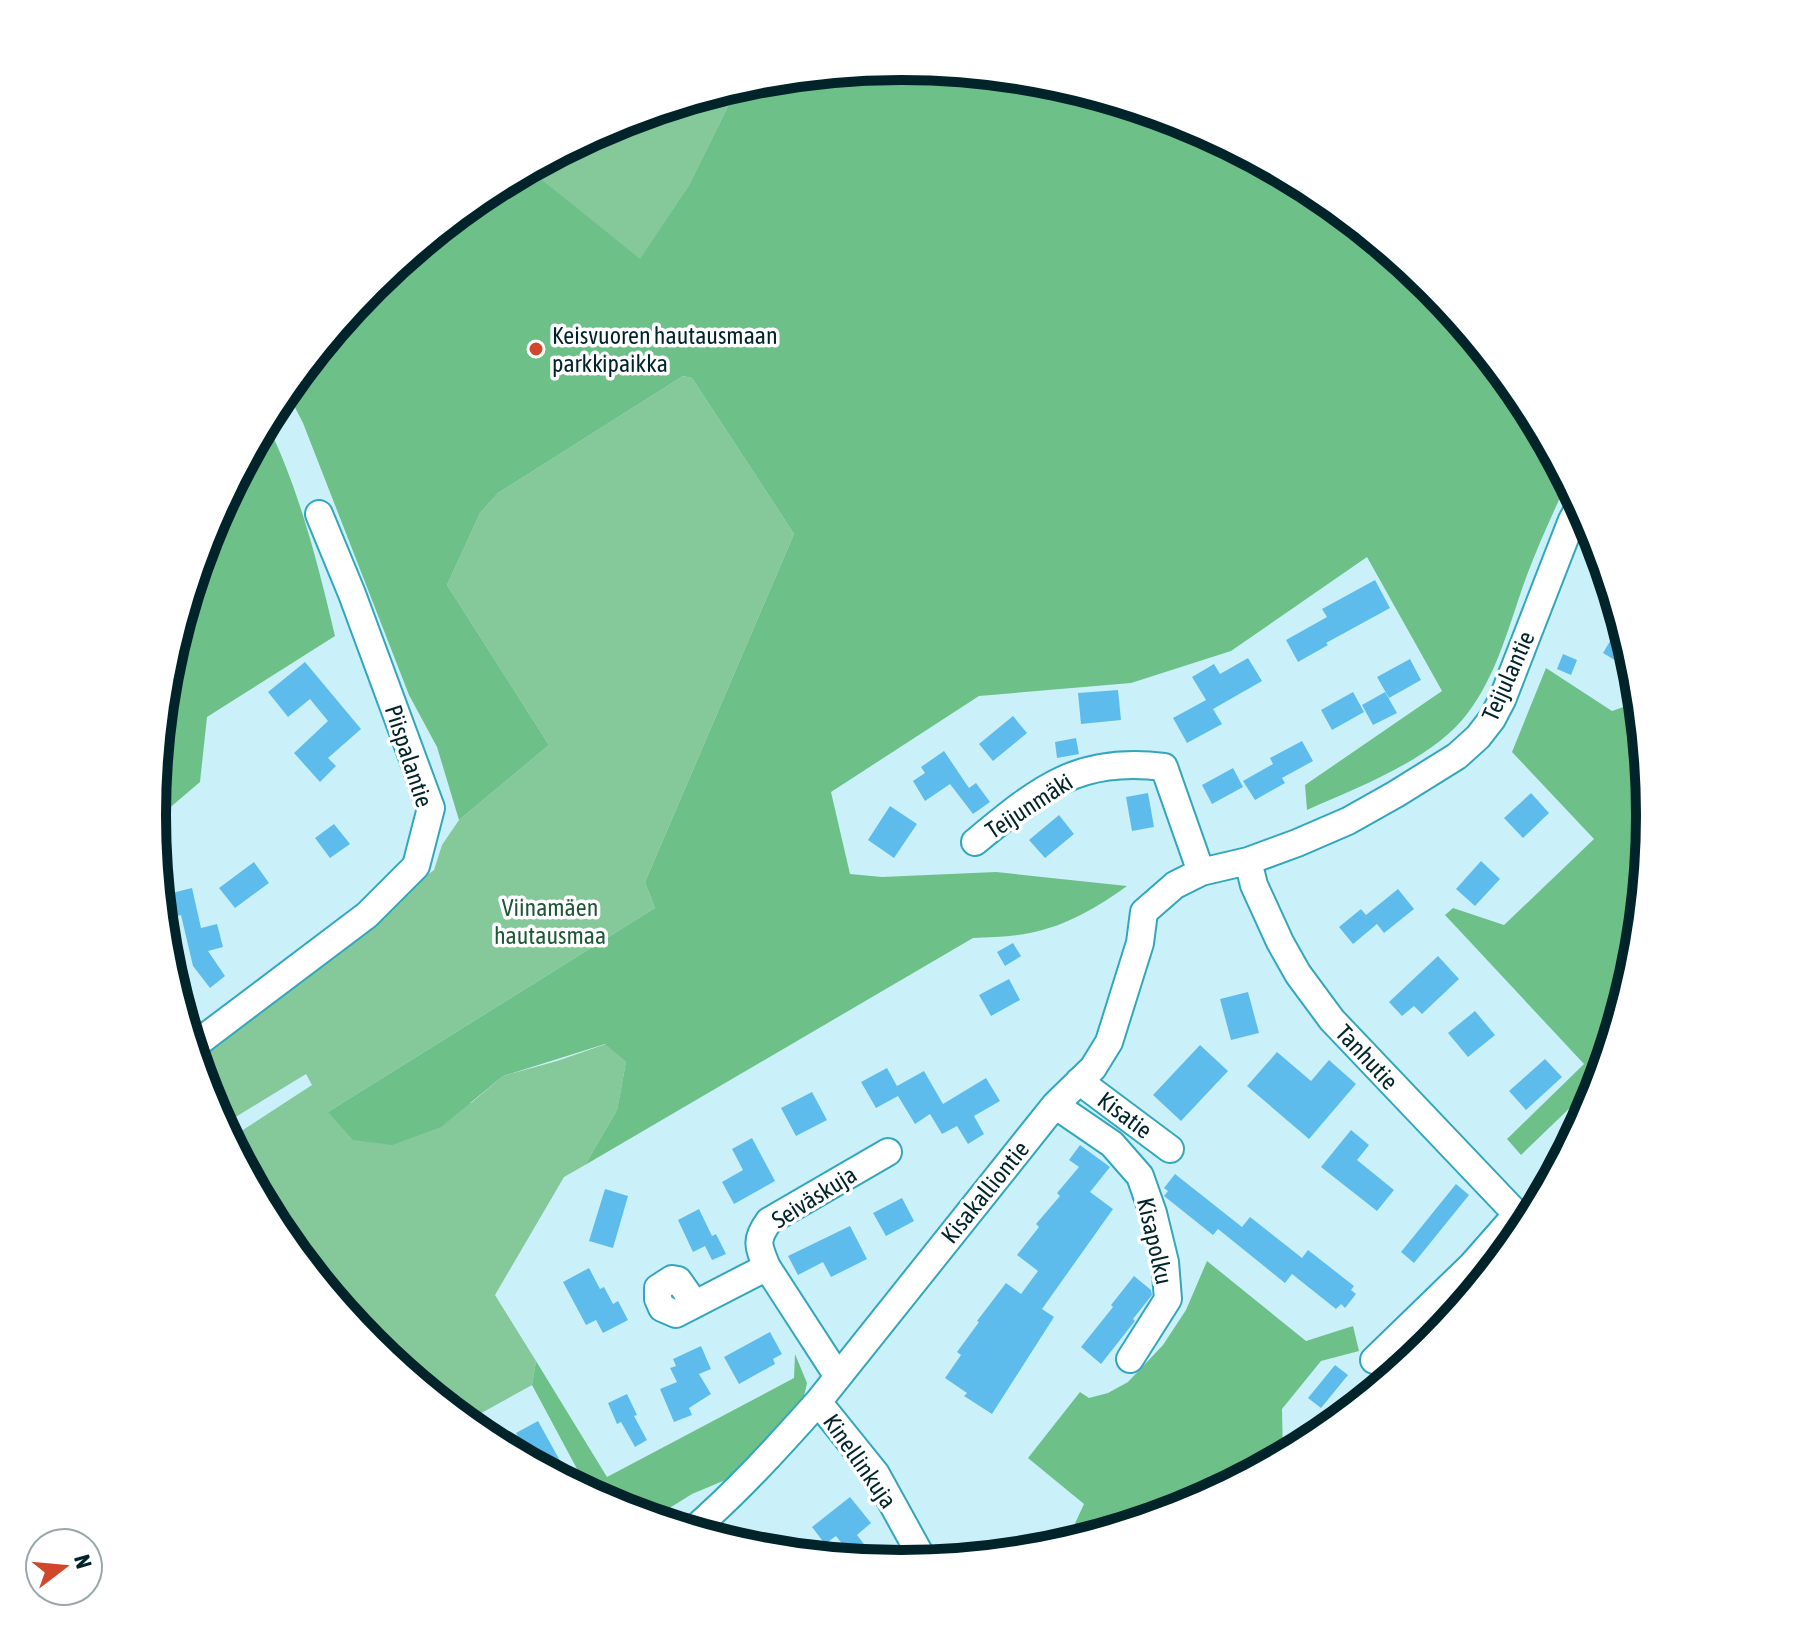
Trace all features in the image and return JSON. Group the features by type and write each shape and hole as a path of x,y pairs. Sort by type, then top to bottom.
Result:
{"street":[{"name":"Piispalantie","path":"201,1040 367,915 416,866 431,808 319,514"},
{"name":"Teijulantie","path":"1248,861 1348,821 1457,756 1478,737 1502,700 1573,517"},
{"name":"Teijunmäki","path":"975,842 1035,796 1069,776 1111,765 1164,767 1201,872"},
{"name":"Kisakalliontie","path":"701,1523 818,1402 1055,1105 1093,1068 1109,1042 1140,943 1144,912 1175,885 1201,872 1248,861"},
{"name":"Tanhutie","path":"1248,861 1254,885 1280,942 1298,974 1332,1020 1518,1216"},
{"name":"Kisatie","path":"1079,1081 1170,1149"},
{"name":"Kisapolku","path":"1055,1105 1112,1144 1140,1176 1153,1213 1165,1262 1168,1299 1130,1359"},
{"name":"Seiväskuja","path":"837,1375 767,1267 759,1249 761,1233 769,1221 888,1152"},
{"path":"1374,1360 1445,1289 1505,1236"},
{"path":"695,1304 767,1267"},
{"name":"Kinellinkuja","path":"818,1402 876,1474 910,1551"}],"green space":[{"path":"902,80 998,86 1092,105 1138,119 1227,156 1269,179 1349,232 1386,263 1422,295 1485,368 1513,407 1562,493 1532,563 1502,647 1478,698 1452,730 1393,771 1307,810 1305,785 1442,691 1367,557 1231,651 1131,683 979,696 831,792 850,874 882,877 996,872 1127,886 1093,908 1043,930 973,938 585,1165 617,1110 626,1062 605,1044 503,1076 441,1127 392,1145 353,1140 328,1112 655,908 645,882 794,534 692,378 683,376 498,493 480,513 447,585 549,745 459,820 437,747 409,695 293,403 318,368 381,295 454,232 534,179 538,177 640,259 689,185 731,100 805,86"},
{"path":"731,100 689,185 640,260 538,177 620,136 665,119"},
{"name":"Viinamäen hautausmaa","path":"683,376 692,378 794,534 645,882 655,908 328,1112 471,1103 503,1076 606,1044 626,1062 617,1110 585,1165 564,1177 495,1295 536,1361 532,1385 477,1415 381,1336 349,1300 290,1224 242,1141 238,1133 312,1085 306,1074 232,1119 204,1049 434,870 442,845 459,820 549,745 447,585 480,513 498,493"},
{"path":"273,436 298,500 335,636 207,717 200,782 166,811 172,719 191,625 222,534"},
{"path":"1546,668 1612,711 1629,705 1637,816 1635,864 1631,912 1612,1006 1581,1097 1521,1155 1507,1139 1584,1064 1445,915 1453,908 1504,925 1594,839 1512,752"},
{"path":"1207,1261 1306,1341 1353,1326 1359,1351 1321,1361 1282,1409 1283,1444 1183,1495 1138,1512 1072,1531 1084,1504 1028,1458 1080,1392 1089,1398 1108,1393 1128,1382 1163,1345 1186,1310"},
{"path":"795,1354 807,1383 801,1410 735,1476 692,1494 664,1512 582,1478 532,1385 536,1361 607,1477 794,1378"}],"building":[{"path":"1375,580 1390,608 1298,662 1286,640 1327,617 1322,609"},
{"path":"1614,634 1621,664 1603,653"},
{"path":"1563,654 1577,660 1571,675 1557,669"},
{"path":"1248,658 1262,681 1213,709 1222,724 1187,743 1173,718 1206,700 1192,677 1214,664 1220,674"},
{"path":"1410,659 1421,680 1389,698 1377,677"},
{"path":"305,662 361,729 328,758 336,766 320,782 294,753 328,721 310,699 288,717 268,692"},
{"path":"1118,690 1121,720 1081,724 1078,693"},
{"path":"1353,692 1364,712 1332,730 1321,710"},
{"path":"1385,692 1397,713 1373,725 1362,705"},
{"path":"1013,716 1027,733 993,761 979,744"},
{"path":"1076,738 1079,754 1057,758 1055,742"},
{"path":"1302,741 1313,761 1282,778 1285,783 1255,800 1243,781 1273,764 1270,758"},
{"path":"944,751 969,788 976,783 990,802 973,814 950,784 925,801 913,781 925,773 921,767"},
{"path":"1233,768 1243,787 1212,804 1202,785"},
{"path":"1148,793 1154,827 1132,831 1126,797"},
{"path":"1531,793 1549,813 1523,838 1504,818"},
{"path":"890,806 917,824 894,858 868,840"},
{"path":"1059,815 1074,834 1045,858 1029,840"},
{"path":"334,824 350,844 330,858 315,838"},
{"path":"1481,861 1500,879 1475,906 1456,889"},
{"path":"254,862 269,883 235,908 219,888"},
{"path":"192,888 201,928 217,924 223,947 208,951 225,976 210,988 193,966 181,915 173,917 170,893"},
{"path":"1398,889 1414,909 1384,933 1377,924 1353,944 1339,927 1361,909 1366,915"},
{"path":"1013,943 1021,956 1005,966 997,952"},
{"path":"1438,956 1459,979 1422,1014 1414,1006 1402,1016 1389,1002"},
{"path":"1009,979 1020,1000 991,1016 979,995"},
{"path":"1248,992 1259,1033 1231,1040 1220,999"},
{"path":"1475,1011 1495,1035 1468,1057 1448,1033"},
{"path":"1200,1045 1228,1071 1181,1121 1153,1095"},
{"path":"1277,1052 1311,1081 1329,1060 1356,1084 1309,1139 1247,1086"},
{"path":"1545,1059 1562,1077 1526,1110 1509,1091"},
{"path":"887,1068 897,1086 924,1071 943,1104 986,1078 1000,1101 974,1116 984,1134 968,1144 957,1126 942,1134 930,1114 915,1124 898,1096 876,1108 861,1082"},
{"path":"812,1092 827,1120 796,1136 781,1108"},
{"path":"1351,1130 1369,1145 1357,1160 1394,1190 1377,1211 1321,1167"},
{"path":"752,1138 775,1181 734,1204 722,1182 743,1170 732,1149"},
{"path":"1080,1145 1110,1167 1090,1192 1113,1209 1042,1309 1054,1317 992,1414 964,1396 967,1393 945,1378 961,1355 957,1352 1006,1283 1021,1294 1038,1271 1017,1255 1039,1227 1036,1224 1060,1196 1057,1193 1079,1167 1069,1160"},
{"path":"1175,1174 1242,1227 1250,1217 1302,1258 1308,1250 1354,1286 1351,1290 1356,1294 1345,1308 1341,1304 1336,1309 1292,1274 1285,1283 1218,1229 1213,1235 1164,1196 1168,1191 1164,1188"},
{"path":"1456,1184 1469,1195 1414,1263 1401,1252"},
{"path":"605,1189 628,1196 613,1248 589,1241"},
{"path":"902,1198 914,1221 886,1236 873,1213"},
{"path":"699,1209 712,1236 716,1234 726,1254 712,1260 705,1246 693,1252 678,1220"},
{"path":"850,1226 867,1259 831,1277 823,1262 798,1275 788,1256"},
{"path":"589,1268 600,1289 604,1287 613,1304 618,1301 628,1320 603,1333 596,1320 586,1325 563,1282"},
{"path":"1134,1276 1151,1290 1152,1295 1101,1364 1081,1347"},
{"path":"770,1332 782,1354 773,1359 775,1364 739,1384 724,1357"},
{"path":"701,1346 711,1369 699,1374 711,1394 689,1408 692,1415 674,1422 660,1389 677,1382 670,1368 676,1366 673,1359"},
{"path":"1335,1365 1348,1375 1321,1408 1308,1398"},
{"path":"627,1394 647,1440 635,1447 621,1422 617,1424 608,1403"},
{"path":"538,1421 564,1469 523,1445 516,1433"},
{"path":"850,1497 871,1523 857,1535 868,1550 849,1549 836,1536 825,1544 812,1527"}],"place":[{"name":"Keisvuoren hautausmaan parkkipaikka","path":"536,349"}]}
